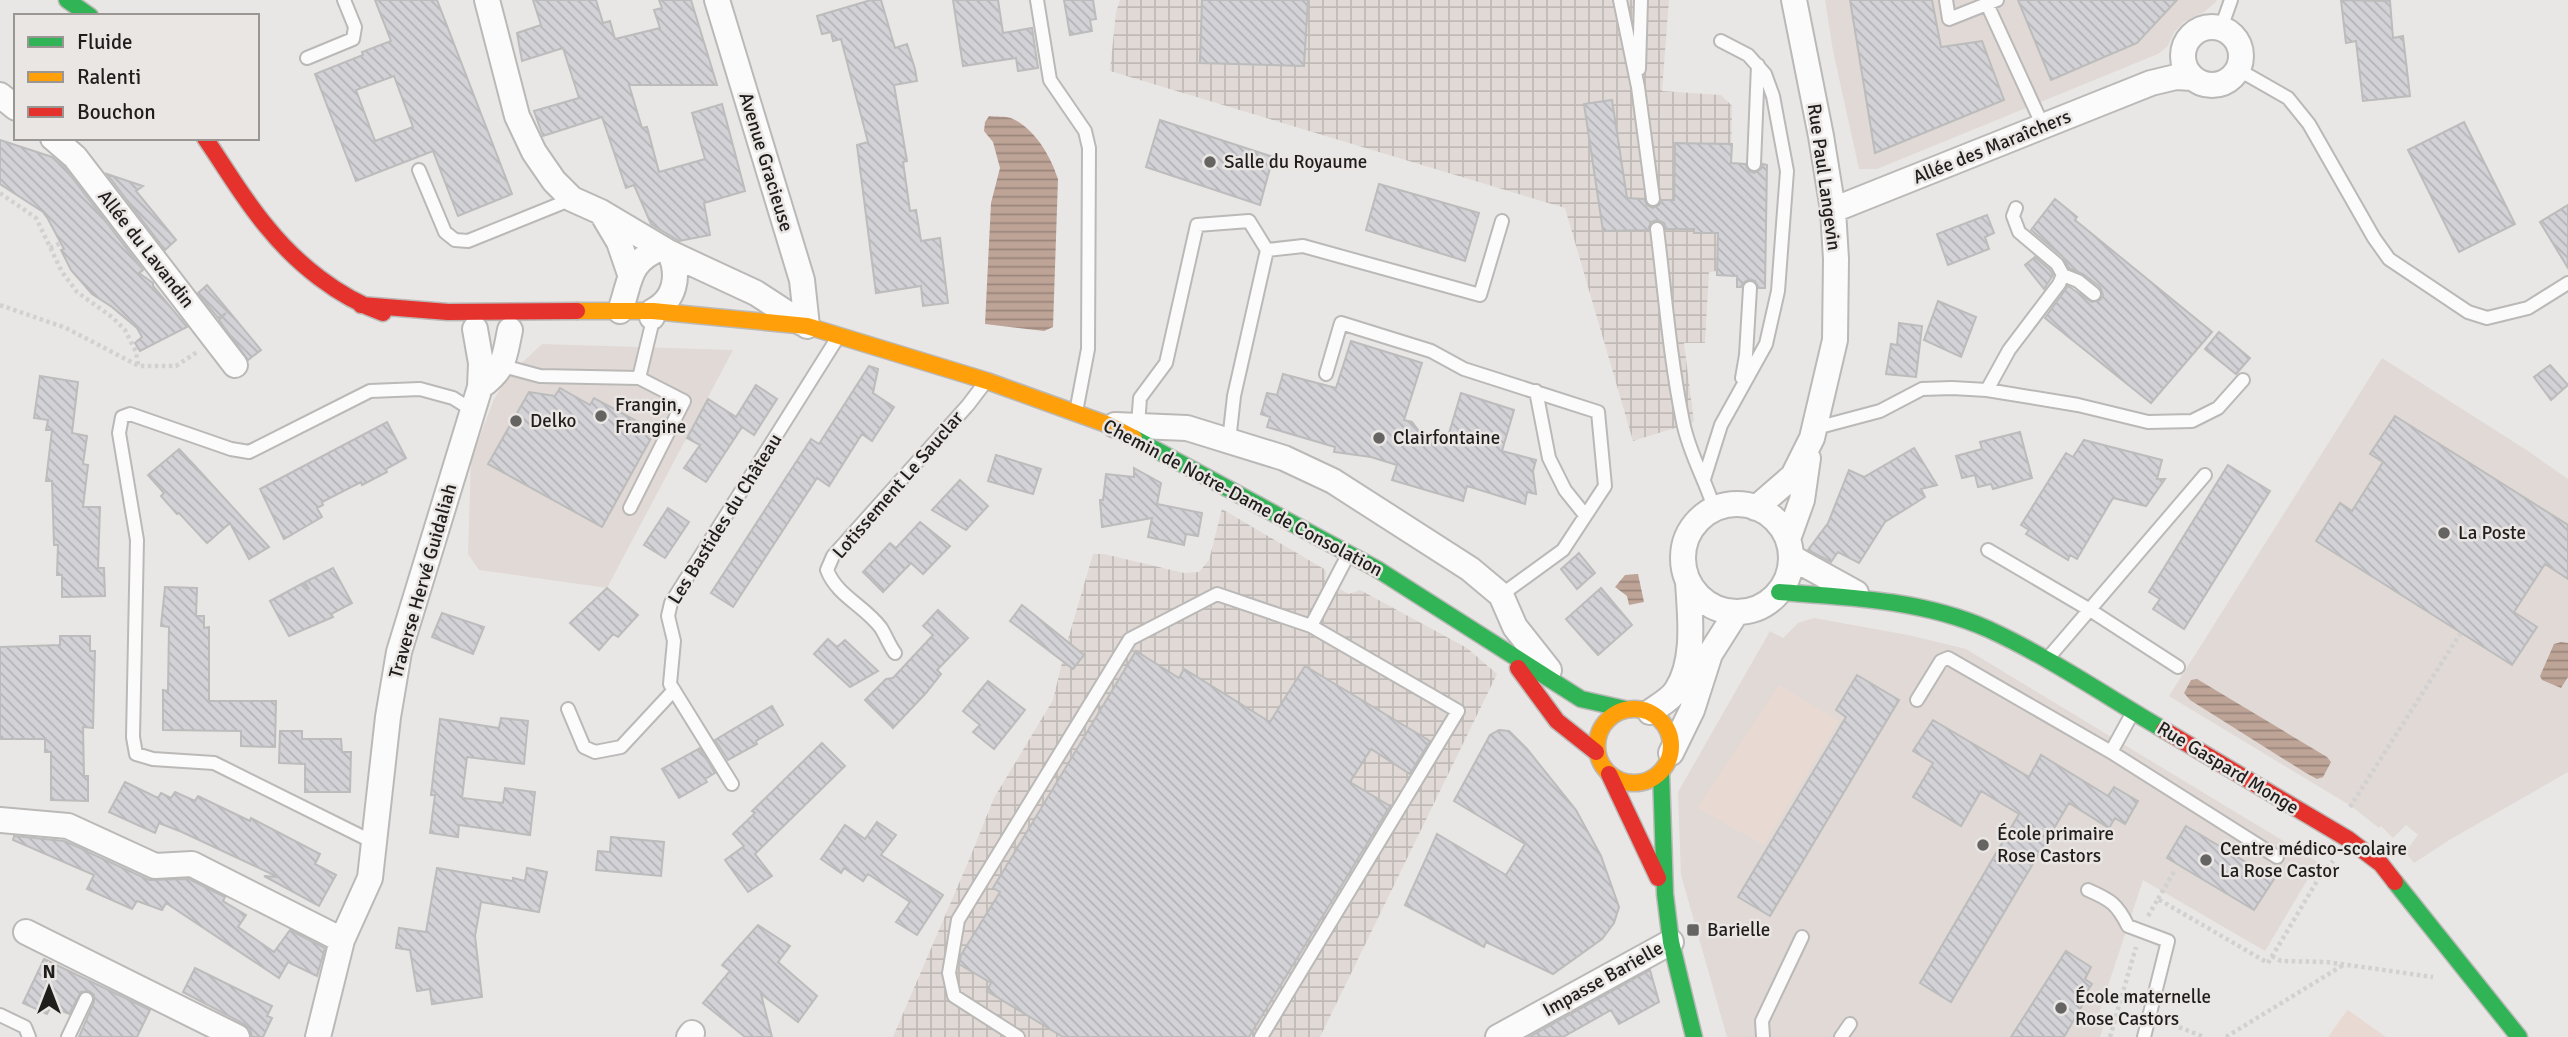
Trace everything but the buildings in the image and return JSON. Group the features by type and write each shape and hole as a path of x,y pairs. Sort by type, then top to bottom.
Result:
{"street":[{"path":"67,0 87,14"},
{"name":"Chemin de Notre-Dame de Consolation","path":"487,0 517,117 534,152 554,181 572,199 601,212 665,251 756,293 807,326 987,381 1109,425 1348,554 1504,648 1581,699 1625,709"},
{"name":"Avenue Gracieuse","path":"717,0 802,280 807,326"},
{"name":"Rue Paul Langevin","path":"1789,548 1835,340 1836,259 1833,211 1821,136 1794,0"},
{"path":"2206,27 2221,28 2231,33 2239,44 2242,57 2239,70 2221,85 2204,85 2192,78 2184,66 2183,52 2186,41 2206,27"},
{"name":"Allée des Maraîchers","path":"2151,83 2172,68 2183,52"},
{"name":"Allée des Maraîchers","path":"1833,211 2151,83 2176,77 2192,78"},
{"path":"0,95 14,106"},
{"name":"Allée du Lavandin","path":"55,140 75,156 235,365"},
{"name":"Chemin de Notre-Dame de Consolation","path":"206,140 267,228 316,275 361,305 426,324 500,330"},
{"path":"601,212 619,242 629,281 647,322 666,304 672,293 675,264 665,251 648,253 636,264 629,281 620,311"},
{"name":"Chemin de Notre-Dame de Consolation","path":"361,305 448,312 620,311 647,322 782,331 807,326"},
{"path":"476,399 503,366 500,330"},
{"name":"Traverse Hervé Guidaliah","path":"318,1037 342,940 370,878 388,717 399,652 476,399 481,355 500,330"},
{"path":"1109,425 1187,428 1284,458 1333,481 1470,569 1501,595 1515,627 1562,687"},
{"name":"Rue Paul Langevin","path":"1756,508 1793,476 1814,433"},
{"path":"1650,712 1675,693 1683,676 1688,654 1688,582 1682,563 1684,544 1692,527 1714,508 1739,504 1770,515 1780,526 1789,548 1788,575 1779,592 1767,603 1752,610 1722,610 1702,600 1688,582"},
{"name":"Rue Gaspard Monge","path":"1789,548 1866,598"},
{"name":"Rue Gaspard Monge","path":"1779,592 1866,598 1936,612 1987,629 2046,660 2348,839 2381,864 2519,1037"},
{"path":"1693,1037 1671,942 1665,894 1666,762 1670,737 1663,723 1650,712 1625,709 1609,718 1598,733 1596,752 1602,767 1626,783 1645,782 1666,762 1692,710 1710,654 1736,612"},
{"name":"Chemin de Notre-Dame de Consolation","path":"1504,648 1557,721 1596,752"},
{"path":"1609,774 1665,894"},
{"path":"0,820 68,826 155,866 192,864 342,940"},
{"path":"26,932 237,1037"},
{"name":"Impasse Barielle","path":"1498,1037 1671,942"}],"lane":[{"path":"307,58 353,39 355,27 344,0"},
{"path":"1037,0 1050,80 1085,131 1089,148 1088,349 1076,412"},
{"path":"1620,0 1638,87 1653,200"},
{"path":"1638,87 1641,0"},
{"path":"1946,0 1949,19 1992,2 2043,126"},
{"path":"2221,28 2231,0"},
{"path":"1704,479 1721,425 1766,344 1778,291 1787,171 1773,96 1765,74 1748,55 1721,41"},
{"path":"1754,164 1758,65"},
{"path":"2239,70 2288,97 2302,115 2389,259 2468,312 2487,318 2528,308 2568,283"},
{"path":"418,170 445,232 455,240 468,241 572,199"},
{"path":"2016,208 2012,215 2019,232 2057,264 2063,275 2078,281 2094,294"},
{"path":"1267,250 1303,246 1480,295 1502,220"},
{"path":"1138,425 1140,398 1166,363 1197,225 1249,221 1267,250 1234,396 1229,441"},
{"path":"1657,229 1683,423 1693,457 1714,508"},
{"path":"1987,390 2008,350 2063,275"},
{"path":"1740,391 1746,355 1750,288"},
{"path":"639,378 647,322"},
{"path":"1326,374 1341,323 1430,351 1464,369 1598,412 1605,486 1563,550 1501,595"},
{"name":"Les Bastides du Château","path":"732,784 670,684 674,641 668,616 671,603 839,336"},
{"path":"503,366 540,376 639,378 684,401 629,508"},
{"path":"1814,433 1880,411 1922,389 1987,390 2078,405 2148,422 2192,421 2218,408 2243,380"},
{"name":"Lotissement Le Sauclar","path":"895,653 881,629 832,583 827,570 833,556 987,381"},
{"path":"374,844 214,762 153,759 135,754 133,737 137,540 119,433 122,416 130,414 231,449 249,452 370,391 420,389 453,398 476,399"},
{"path":"1536,391 1549,458 1565,490 1585,515"},
{"path":"2046,660 2205,475"},
{"path":"1988,550 2090,610 2178,667"},
{"path":"1311,626 1348,554"},
{"path":"1018,1037 954,996 949,973 958,920 1130,639 1217,594 1311,626 1458,711 1261,1037"},
{"path":"1917,700 1941,661 1948,658 2111,752 2277,857"},
{"path":"568,709 584,747 595,752 621,747 674,690"},
{"path":"2111,752 2133,712"},
{"path":"2088,890 2109,899 2120,910 2129,926 2168,941 2144,1037"},
{"path":"1763,1037 1762,1021 1802,937"},
{"path":"68,1037 86,999"},
{"path":"0,1015 25,1027 29,1037"},
{"path":"1841,1037 1850,1024"}],"path":[{"path":"0,193 36,218 62,272 77,292 112,317 125,330 136,352 139,366"},
{"path":"50,248 63,242"},
{"path":"0,304 66,328 139,366 176,366 215,339"},
{"path":"2158,899 2267,963 2319,878 2362,821 2347,811 2460,634"},
{"path":"2110,1037 2140,931 2175,870"},
{"path":"2272,956 2281,961 2345,964 2434,978 2466,973"},
{"path":"2226,1037 2345,964"},
{"path":"2149,1015 2204,1037"}],"shaded area":[{"path":"1120,0 1669,0 1662,91 1721,95 1732,106 1730,200 1718,201 1717,271 1709,272 1705,343 1684,343 1694,422 1633,441 1565,208 1110,71 1116,12"},
{"path":"1825,0 2217,1 2204,12 2184,22 2174,32 2168,46 2158,54 1877,169 1859,169 1833,51"},
{"path":"989,116 1011,118 1035,136 1058,179 1053,327 1044,331 985,324 991,203 1000,168 993,142 984,131"},
{"path":"542,344 733,350 607,588 479,570 468,554 471,460 494,399 510,374"},
{"path":"2382,358 2568,479 2568,772 2414,863 2405,852 2418,835 2406,825 2393,838 2381,826 2379,828 2351,806 2169,696"},
{"path":"1222,509 1324,569 1325,581 1349,594 1360,590 1467,648 1497,674 1320,1037 893,1037 994,798 1053,700 1093,554 1104,554 1184,573 1199,572 1209,560"},
{"path":"1638,574 1644,602 1629,605 1627,596 1615,587 1625,575"},
{"name":"École primaire Rose Castors","path":"1814,618 1908,635 1966,649 2318,862 2265,951 2143,880 2099,1013 2106,1017 2100,1037 1727,1037 1681,875 1678,792 1770,631 1783,638 1798,623"},
{"path":"2568,643 2568,677 2561,688 2542,680 2540,676 2554,644"},
{"path":"2197,679 2327,757 2331,762 2323,777 2317,779 2306,773 2190,700 2184,693 2191,680"},
{"path":"1779,685 1839,721 1764,845 1697,808"},
{"path":"2348,1010 2386,1037 2328,1037"}],"traffic: fast":[{"path":"67,0 87,14"},
{"path":"1134,438 1377,569 1581,699 1625,709"},
{"path":"1779,592 1885,602 1963,619 2033,652 2164,730"},
{"path":"1661,772 1665,894 1671,942 1694,1037"},
{"path":"2395,882 2519,1037"}],"traffic: slow":[{"path":"577,311 653,311 807,326 987,381 1109,425 1134,438"},
{"path":"1634,709 1655,715 1665,725 1671,746 1665,767 1655,777 1634,783 1613,777 1603,767 1597,746 1603,725 1613,715 1634,709"}],"traffic: jam":[{"path":"206,140 250,206 291,254 334,289 383,313"},
{"path":"361,305 448,312 577,311"},
{"path":"1518,668 1557,721 1596,752"},
{"path":"2164,730 2348,839 2381,864 2395,882"},
{"path":"1609,774 1658,878"}],"place":[{"name":"Salle du Royaume","path":"1210,162"},
{"name":"Frangin, Frangine","path":"601,416"},
{"name":"Delko","path":"516,421"},
{"name":"Clairfontaine","path":"1379,438"},
{"name":"La Poste","path":"2444,533"},
{"name":"École primaire Rose Castors","path":"1983,845"},
{"name":"Centre médico-scolaire La Rose Castor","path":"2206,860"},
{"name":"Barielle","path":"1693,930"},
{"name":"École maternelle Rose Castors","path":"2061,1008"}]}
